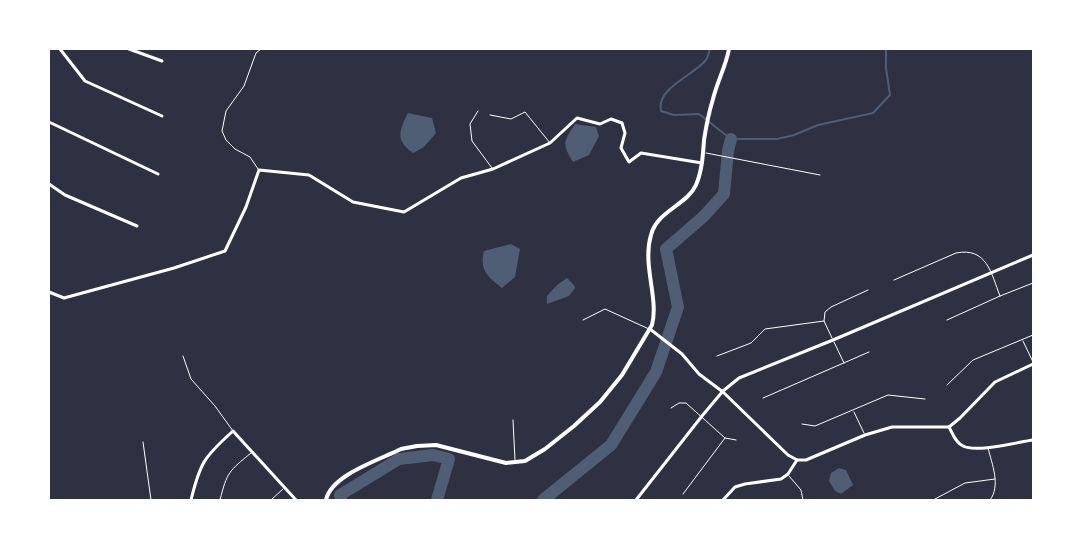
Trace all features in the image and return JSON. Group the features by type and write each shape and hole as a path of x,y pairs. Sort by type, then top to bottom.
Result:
{"street":[{"path":"60,49 85,81 162,116"},
{"path":"129,49 162,60"},
{"path":"326,500 327,493 342,477 408,447 436,445 506,463 525,461 545,449 600,402 622,375 650,329 654,316 648,267 650,237 652,230 662,218 692,191 696,185 702,163 704,139 713,99 729,49"},
{"path":"49,292 64,298 174,268 225,251 246,207 258,170 309,175 353,202 404,212 461,178 493,169 550,143 577,118 600,124 611,119 622,123 625,133 621,148 629,162 641,153 702,163"},
{"path":"49,122 158,174"},
{"path":"49,184 65,195 137,226"},
{"path":"636,500 723,391 739,378 833,340 1033,254"},
{"path":"650,329 682,354 699,374 723,391 788,455 797,460 806,460 818,456 892,427 950,427 995,382 1033,364"},
{"path":"950,427 956,440 962,446 971,448 1033,440"},
{"path":"191,500 204,459 212,449 233,431 296,500"},
{"path":"723,500 735,487 782,479 788,474 797,460"}],"lane":[{"path":"258,170 250,157 235,149 226,140 222,131 226,110 244,86 256,53 261,49"},
{"path":"478,111 470,124 472,141 493,169"},
{"path":"490,115 511,119 524,112 550,143"},
{"path":"703,152 820,175"},
{"path":"894,280 956,253 974,252 983,257 1000,296"},
{"path":"947,320 1033,283"},
{"path":"844,363 824,321 825,312 831,307 868,290"},
{"path":"583,320 604,309 650,329"},
{"path":"716,356 751,343 765,329 824,321"},
{"path":"947,385 973,360 1033,335"},
{"path":"1022,340 1033,364"},
{"path":"763,398 869,352"},
{"path":"183,356 192,379 233,431"},
{"path":"802,424 815,426 888,395 925,399"},
{"path":"672,408 679,403 686,403 725,438 736,440"},
{"path":"854,411 865,436"},
{"path":"514,420 515,463"},
{"path":"683,494 725,438"},
{"path":"143,442 152,500"},
{"path":"988,447 995,479 993,496 990,500"},
{"path":"220,500 229,471 252,452"},
{"path":"788,474 801,490 803,500"},
{"path":"935,499 965,483 995,479"},
{"path":"271,500 285,488"}],"water":[{"path":"408,113 432,118 436,133 424,147 413,153 403,144 400,135 402,125"},
{"path":"575,124 596,127 599,136 589,155 573,162 565,143"},
{"path":"511,244 520,249 515,277 502,288 484,268 484,251"},
{"path":"567,278 575,288 569,296 547,304 547,296"},
{"path":"839,468 846,470 853,485 841,494 835,491 829,481 831,473"}],"waterway":[{"path":"710,49 706,60 664,96 661,103 661,111 674,115 699,114 731,139 777,139 794,135 818,125 873,113 890,95 886,68 886,49"},
{"path":"543,500 611,445 656,372 678,307 666,249 703,217 724,194 731,139"},
{"path":"341,500 340,495 399,459 433,455 449,459 437,500"}]}
